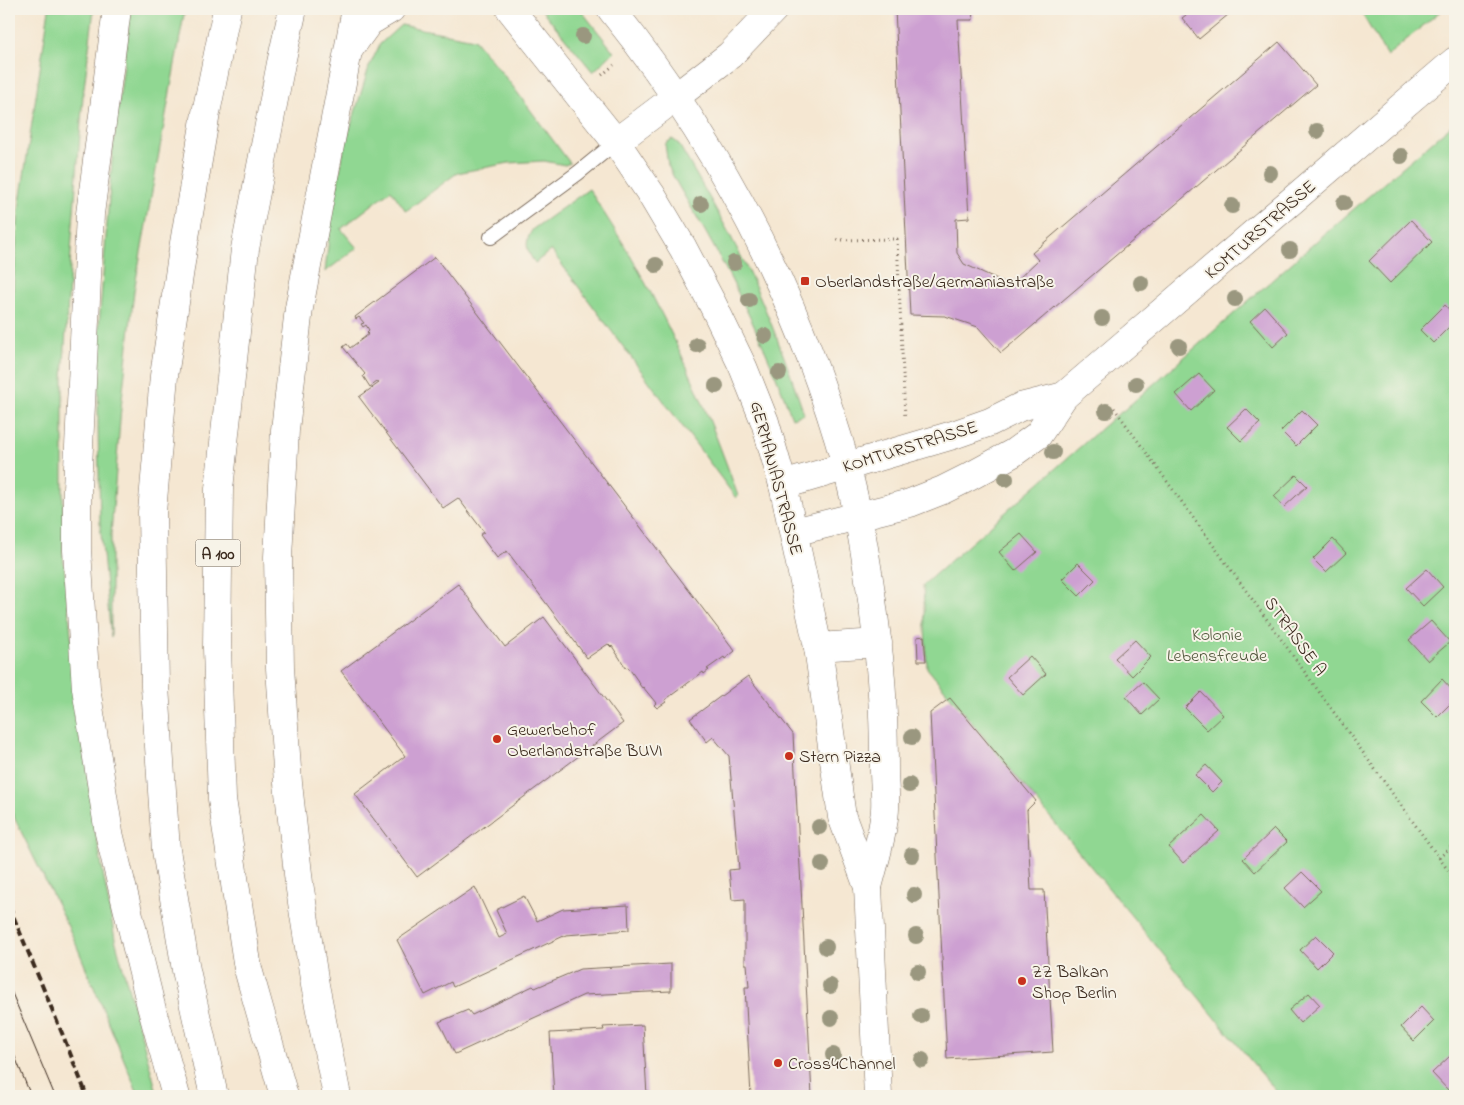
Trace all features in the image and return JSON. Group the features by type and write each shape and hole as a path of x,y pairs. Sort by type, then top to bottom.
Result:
{"main road":[{"path":"117,9 90,214 78,461 77,550 86,688 109,833 151,1006 176,1096"},
{"path":"214,1096 186,970 166,850 155,687 152,512 164,376 206,113 227,9"},
{"name":"A 100","path":"284,1096 248,969 222,799 217,648 220,489 245,249 293,9"},
{"path":"336,1096 315,985 301,892 288,783 280,668 278,557 286,430 299,308 346,53 356,9"},
{"path":"346,53 369,22 391,9"},
{"name":"GERMANIASTRASSE","path":"510,9 616,142 651,194 683,248 744,367 765,422 783,485 818,647 842,817 868,887"},
{"name":"GERMANIASTRASSE","path":"611,9 676,96 710,150 772,266 807,351 830,414 846,466 858,516 878,643 884,703 885,816 868,887 878,1096"},
{"path":"616,142 730,55 774,9"},
{"name":"KOMTURSTRASSE","path":"794,532 910,502 943,490 1013,453 1038,435 1064,396 1455,61"},
{"name":"KOMTURSTRASSE","path":"783,485 971,428 1020,407 1064,396"},
{"path":"818,647 878,643"}],"lane":[{"path":"490,237 578,174 616,142"}],"path":[{"path":"600,77 620,59"},
{"path":"836,240 898,239 905,419"},
{"name":"STRASSE A","path":"1114,408 1455,880"},
{"path":"1439,858 1455,843"}],"green space":[{"path":"49,9 94,9 83,96 63,378 63,554 76,684 94,823 115,939 158,1096 139,1096 73,937 9,807 9,347 19,209"},
{"path":"131,9 185,9 134,291 121,408 111,534 111,638 100,523 98,425 99,325 113,148"},
{"path":"541,9 580,9 614,52 593,72"},
{"path":"1359,9 1443,9 1387,56"},
{"path":"401,25 474,39 511,84 570,163 565,165 544,161 509,163 457,173 406,211 391,190 341,229 357,248 325,272 330,229 344,148 369,67 380,44"},
{"name":"Kolonie Lebensfreude","path":"1455,122 1455,1096 1280,1096 927,668 923,585"},
{"path":"672,139 678,143 745,264 777,338 804,414 792,418 773,370 741,300 718,254 671,172 665,144"},
{"path":"589,189 630,254 679,349 716,436 738,496 736,498 551,250 535,263 530,254 527,242 533,229"}],"building":[{"path":"895,9 972,9 973,20 958,20 969,218 956,219 957,253 964,264 1004,282 1017,280 1038,260 1032,253 1279,42 1316,85 1001,353 978,327 945,316 910,315"},
{"path":"1194,9 1235,9 1199,39 1182,18"},
{"path":"1411,220 1432,242 1390,283 1369,261"},
{"path":"435,257 735,651 707,669 709,670 704,674 703,672 657,708 654,705 656,703 642,688 628,667 626,668 612,646 608,644 587,658 507,551 497,558 480,535 484,532 458,498 443,508 359,397 379,383 377,382 370,387 363,376 365,374 343,347 347,344 350,348 369,334 366,325 363,327 361,324 364,323 359,317 356,319 355,317"},
{"path":"1445,305 1455,316 1455,321 1433,343 1420,330"},
{"path":"1265,307 1288,333 1273,347 1250,321"},
{"path":"1199,374 1214,390 1191,411 1176,394"},
{"path":"1246,409 1260,423 1241,441 1227,427"},
{"path":"1302,410 1317,425 1296,446 1281,431"},
{"path":"1296,475 1307,486 1284,507 1274,496"},
{"path":"1021,534 1037,552 1015,571 999,552"},
{"path":"1333,539 1346,553 1326,572 1313,559"},
{"path":"1078,563 1095,580 1079,596 1062,579"},
{"path":"1427,569 1443,587 1423,606 1406,588"},
{"name":"Gewerbehof Oberlandstraße BUVI","path":"458,584 505,647 544,617 623,723 417,877 355,794 405,756 341,671"},
{"path":"1431,621 1450,642 1428,661 1409,640"},
{"path":"924,636 926,661 918,661 917,637"},
{"path":"1135,640 1151,657 1132,676 1115,658"},
{"path":"1030,656 1046,674 1023,695 1007,677"},
{"path":"748,676 793,734 812,1096 751,1096 745,987 749,987 747,964 745,964 745,899 732,900 729,870 739,869 729,756 713,737 707,742 690,719"},
{"path":"1442,679 1455,693 1455,699 1437,717 1421,701"},
{"path":"1143,682 1159,699 1142,715 1126,697"},
{"path":"1201,692 1223,715 1207,730 1185,708"},
{"path":"950,698 1036,801 1027,810 1031,890 1044,890 1053,1052 947,1059 930,713"},
{"path":"1206,765 1222,782 1212,792 1195,775"},
{"path":"1204,815 1219,831 1183,863 1169,847"},
{"path":"1274,829 1287,842 1255,872 1243,859"},
{"path":"1302,872 1321,891 1303,907 1285,888"},
{"path":"475,887 499,938 507,934 496,910 524,896 537,921 563,909 628,905 629,930 566,935 453,987 451,982 425,995 397,940"},
{"path":"1316,935 1333,952 1317,968 1300,950"},
{"path":"671,964 671,991 584,995 455,1054 439,1022 468,1010 472,1015 533,986 535,988 580,969"},
{"path":"1309,993 1320,1005 1300,1023 1289,1010"},
{"path":"1421,1007 1434,1021 1414,1041 1401,1027"},
{"path":"643,1025 647,1096 554,1096 550,1033 604,1030 603,1027"},
{"path":"1450,1056 1455,1061 1455,1086 1449,1091 1432,1073"}],"tram line":[{"path":"9,986 55,1096"},
{"path":"9,1042 31,1096"}],"railway":[{"path":"9,906 87,1096"}],"place":[{"name":"Oberlandstraße/Germaniastraße","path":"805,281"},
{"name":"Gewerbehof Oberlandstraße BUVI","path":"497,739"},
{"name":"Stern Pizza","path":"789,756"},
{"name":"ZZ Balkan Shop Berlin","path":"1022,981"},
{"name":"Cross4Channel","path":"778,1063"}]}
